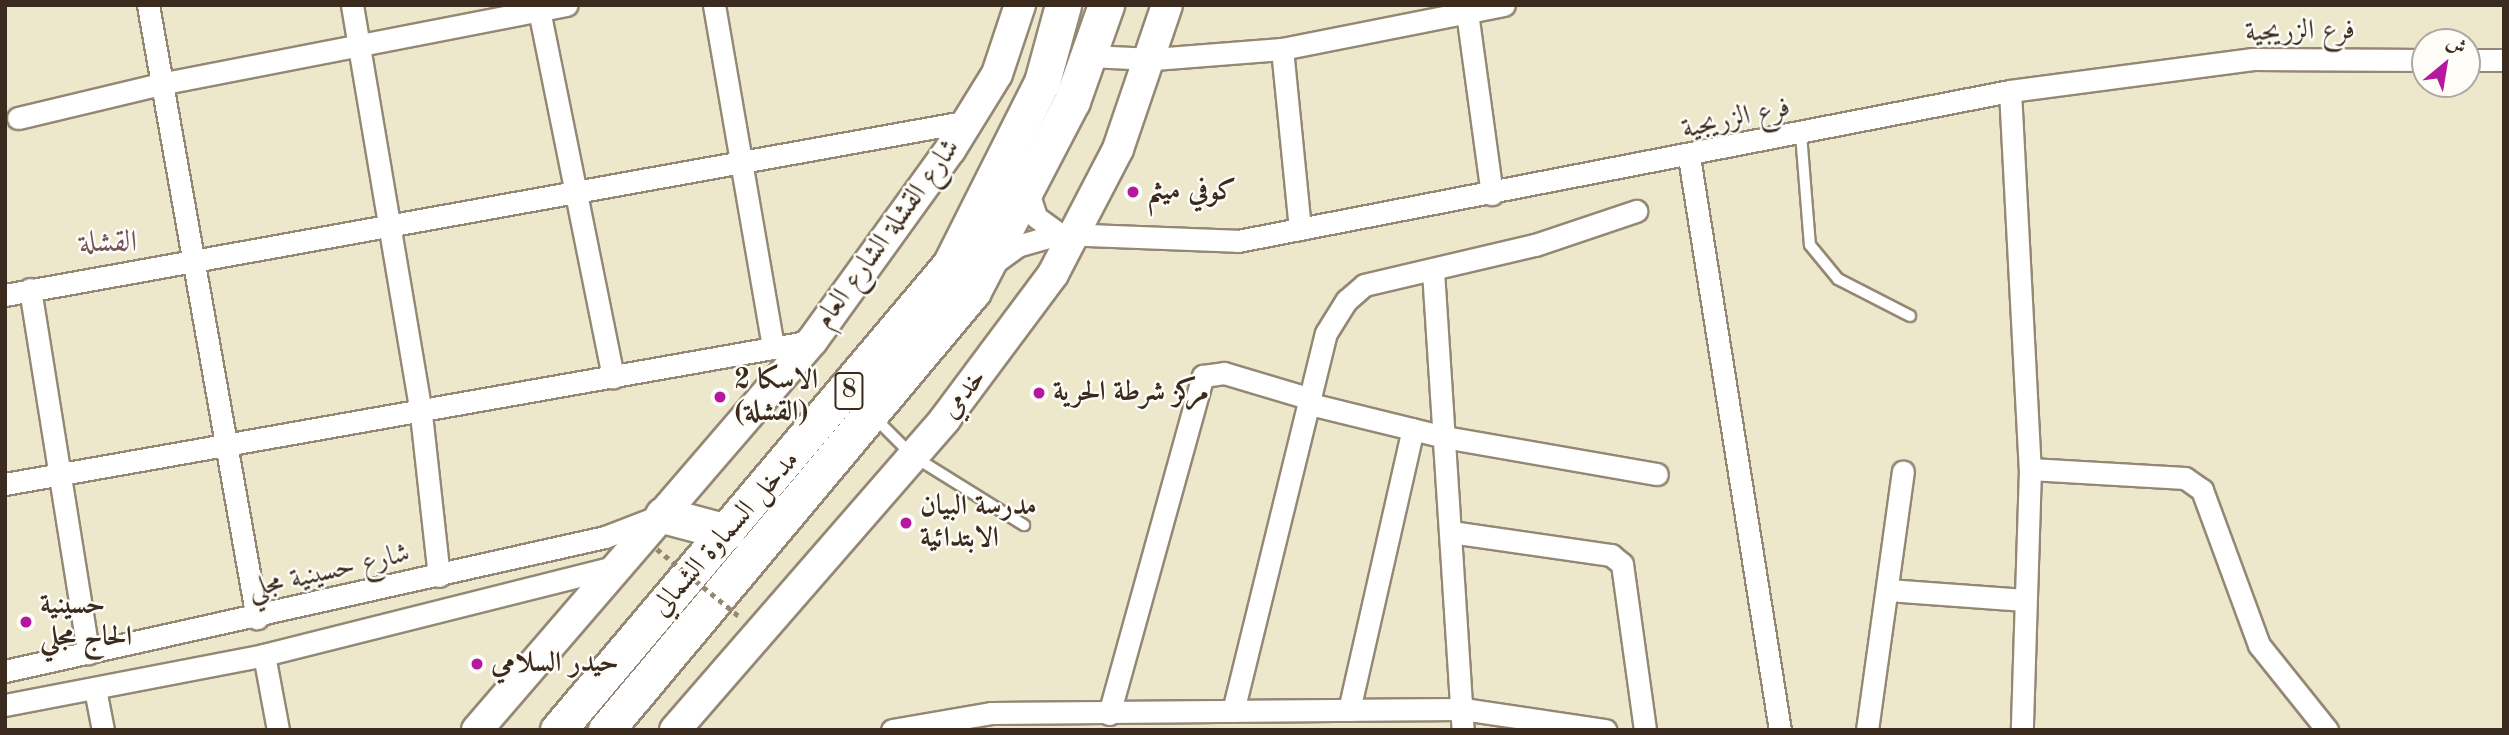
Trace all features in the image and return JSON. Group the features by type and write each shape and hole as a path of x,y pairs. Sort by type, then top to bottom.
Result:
{"highway":[{"name":"مدخل السماوة الشمالي","path":"558,730 950,265 1042,82 1063,5"},
{"name":"مدخل السماوة الشمالي","path":"606,730 873,416 983,275 1027,189 1088,56 1106,5"},
{"path":"663,515 727,532"}],"main road":[{"name":"شارع القشلة الشارع العام","path":"477,730 812,341 969,121 997,74 1020,5"},
{"name":"خدمي","path":"675,730 914,456 1011,334 1068,234 1154,59 1167,5"}],"street":[{"path":"148,5 198,258 257,618"},
{"path":"352,5 421,414 439,576"},
{"path":"19,118 165,83 538,8 566,5"},
{"path":"714,5 744,161 773,348"},
{"path":"1088,56 1154,59 1282,49 1504,5"},
{"path":"538,8 613,378"},
{"path":"1466,11 1492,194"},
{"path":"1282,49 1300,229"},
{"name":"فرع الزريجية","path":"983,275 1017,246 1068,234 1238,241 1689,157 2010,91 2253,58 2411,60"},
{"path":"2481,60 2504,60"},
{"path":"2010,91 2029,469 2022,730"},
{"path":"5,295 198,258 969,121"},
{"path":"1689,157 1780,730"},
{"path":"1027,189 1036,217 1068,234"},
{"path":"1233,711 1326,333 1346,300 1364,285 1433,271 1636,211"},
{"path":"1433,271 1463,719"},
{"path":"30,289 88,653"},
{"path":"5,484 421,414 812,341"},
{"path":"1109,714 1203,376 1224,373 1310,401 1444,437 1657,474"},
{"path":"1349,710 1413,429"},
{"path":"2029,469 2185,478 2202,491 2259,645 2327,730"},
{"path":"1867,730 1903,471"},
{"name":"شارع حسينية مجلي","path":"5,671 257,618 605,537 663,515"},
{"path":"1451,532 1611,555 1622,564 1644,730"},
{"path":"5,705 264,655 618,566"},
{"path":"1888,590 2025,600"},
{"path":"264,655 278,730"},
{"path":"95,689 103,730"},
{"path":"892,730 937,726 991,713 1047,722 1109,714 1192,722 1233,711 1317,720 1349,710 1605,730"}],"lane":[{"path":"1801,134 1810,245 1838,279 1910,316"},
{"path":"873,416 914,456 1024,525"}],"path":[{"path":"657,549 739,616"}],"place":[{"name":"كوفي ميثم","path":"1133,192"},
{"name":"مركز شرطة الحرية","path":"1039,393"},
{"name":"الاسكا 2 (القشلة)","path":"720,397"},
{"name":"مدرسة البيان الابتدائية","path":"906,523"},
{"name":"حسينية الحاج مجلي","path":"26,622"},
{"name":"حيدر السلامي","path":"477,664"}],"district":[{"name":"القشلة","path":"108,243"}]}
